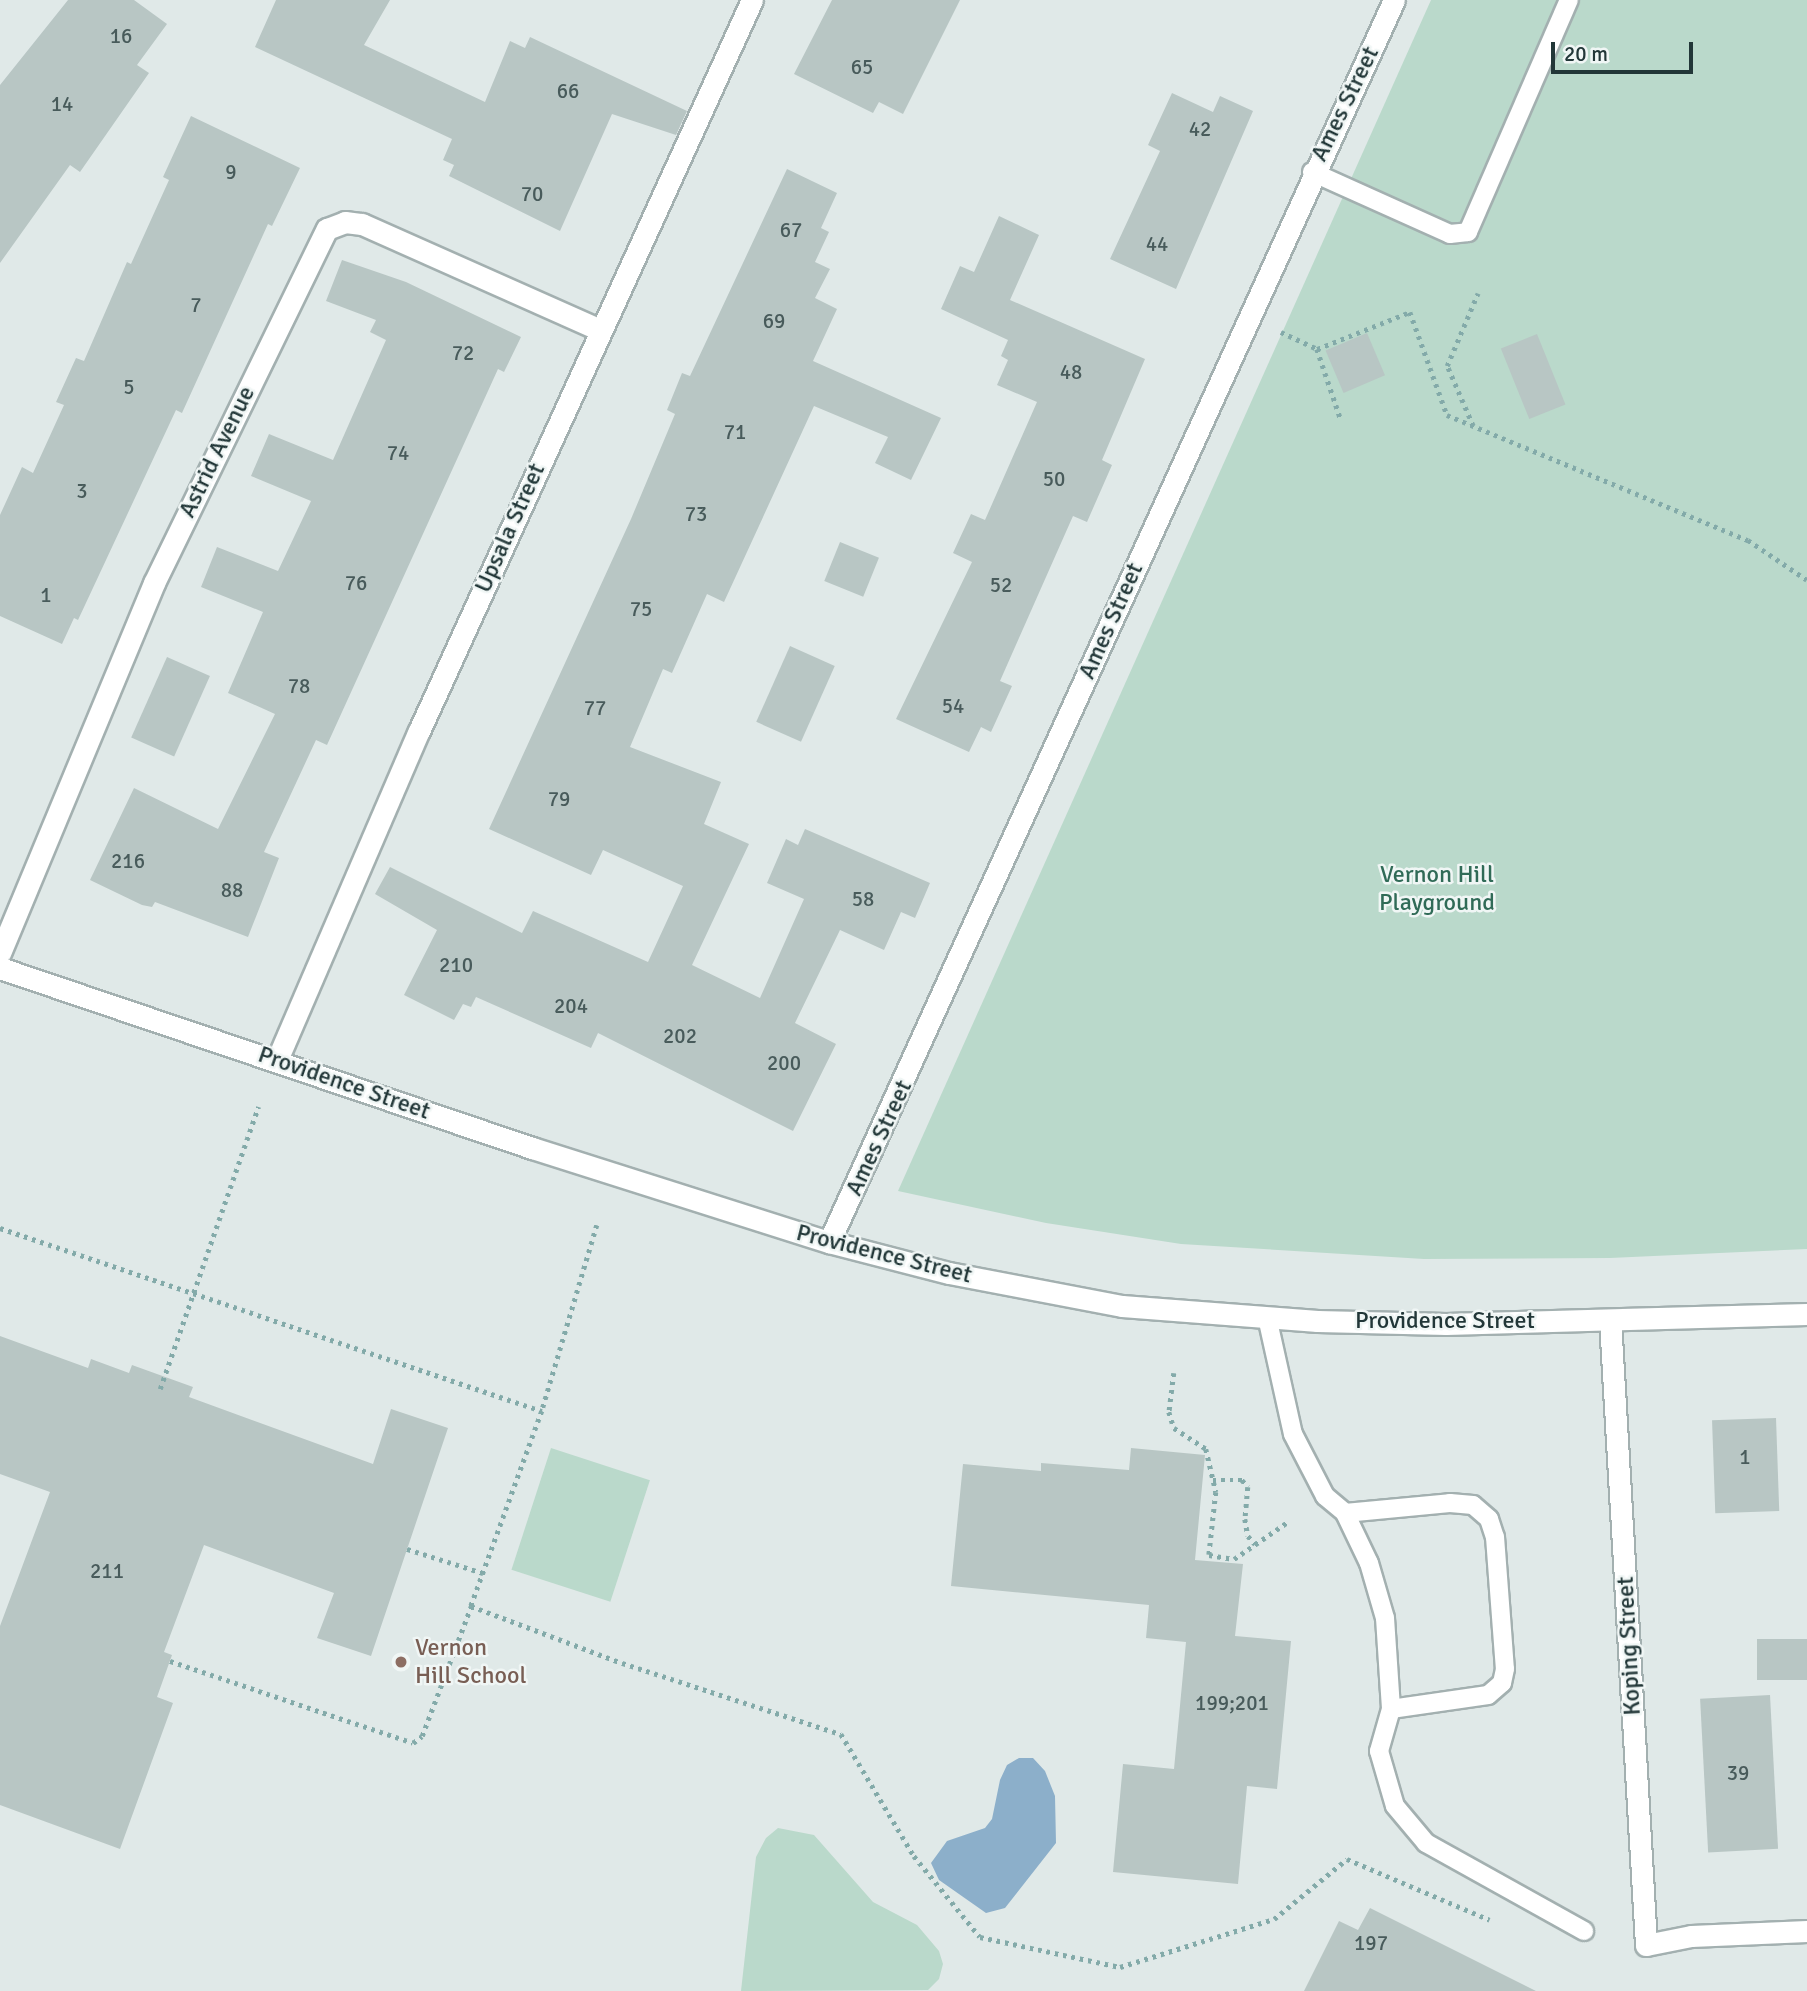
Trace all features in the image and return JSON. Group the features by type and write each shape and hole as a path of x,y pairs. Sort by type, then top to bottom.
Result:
{"street":[{"name":"Upsala Street","path":"278,1060 600,330 752,0"},
{"name":"Ames Street","path":"829,1242 856,1192 1312,172 1394,0"},
{"name":"Astrid Avenue","path":"0,953 154,583 327,229 345,222 362,224 600,330"},
{"name":"Providence Street","path":"0,968 829,1242 949,1273 1122,1306 1267,1317 1446,1324 1807,1314"},
{"name":"Koping Street","path":"1610,1320 1646,1945 1673,1940 1807,1931"}],"lane":[{"path":"1312,172 1450,234 1468,232 1569,0"},
{"path":"1267,1317 1293,1434 1325,1496 1345,1513 1369,1563 1385,1618 1391,1709 1379,1751 1395,1806 1426,1843 1584,1931"},
{"path":"1345,1513 1450,1503 1473,1505 1489,1519 1495,1537 1505,1669 1502,1683 1488,1695 1391,1709"}],"path":[{"path":"1473,426 1447,366 1479,293"},
{"path":"1317,349 1410,312 1447,415 1748,540 1807,580"},
{"path":"1277,330 1317,349 1341,420"},
{"path":"160,1389 258,1107"},
{"path":"170,1661 413,1743 422,1736 542,1411 597,1225"},
{"path":"0,1228 542,1411"},
{"path":"1174,1373 1169,1412 1174,1428 1206,1449 1213,1480 1209,1555 1234,1559 1289,1521"},
{"path":"1213,1480 1242,1479 1248,1487 1245,1519 1248,1536 1255,1544"},
{"path":"407,1549 483,1573"},
{"path":"471,1606 622,1663 841,1734 914,1856 980,1937 1120,1967 1274,1919 1347,1859 1494,1922"}],"green space":[{"name":"Vernon Hill Playground","path":"1431,0 1807,0 1807,1249 1610,1258 1424,1259 1181,1244 1046,1223 898,1191"},
{"path":"551,1448 650,1480 610,1602 511,1570"},
{"path":"778,1828 814,1835 873,1902 917,1925 939,1951 943,1964 939,1979 928,1990 741,1991 756,1857 766,1838"}],"water":[{"path":"1019,1758 1033,1758 1045,1771 1055,1796 1056,1843 1005,1908 986,1913 939,1880 931,1863 947,1841 985,1828 992,1819 1000,1780 1007,1765"}],"building":[{"path":"68,0 134,0 167,24 137,65 149,73 80,172 70,165 0,263 0,85"},
{"path":"276,0 390,0 364,45 485,102 510,41 525,48 530,37 687,111 676,135 612,114 560,231 449,176 454,165 443,160 452,139 255,47"},
{"path":"832,0 960,0 903,114 879,102 873,113 794,74"},
{"path":"1172,93 1213,112 1220,96 1253,111 1176,289 1110,259 1160,151 1148,145"},
{"path":"191,116 300,168 272,226 268,224 182,413 176,410 78,620 74,618 62,644 0,616 0,515 22,467 33,473 64,405 56,402 76,358 84,361 127,262 131,264 169,180 163,177"},
{"path":"787,169 837,193 821,228 829,232 815,262 830,269 815,298 837,309 813,361 941,418 911,480 875,463 888,437 814,406 724,602 707,594 672,673 663,669 630,747 721,782 704,824 749,844 692,965 760,998 804,899 767,883 786,839 798,845 805,829 930,883 915,918 901,912 884,950 840,930 795,1023 836,1044 793,1131 598,1033 591,1048 476,997 471,1007 463,1004 454,1020 404,995 437,930 375,894 390,867 522,933 533,911 648,962 683,886 603,850 591,875 489,829 631,519 675,414 667,410 682,373 690,376"},
{"path":"999,216 1039,235 1010,300 1145,359 1102,460 1112,465 1087,522 1073,516 1000,681 1012,686 991,732 981,727 969,752 896,719 972,562 953,553 971,514 985,520 1037,402 997,385 1008,360 1001,356 1008,340 941,309 960,266 974,272"},
{"path":"342,260 406,282 521,337 504,372 498,369 327,745 316,740 264,852 279,858 248,937 155,902 152,907 142,905 90,880 134,788 218,829 275,714 228,693 263,612 201,587 217,547 278,571 311,501 251,476 269,434 333,460 386,340 370,332 376,320 326,301"},
{"path":"1367,333 1385,375 1344,393 1326,351"},
{"path":"1537,334 1565,404 1529,419 1501,349"},
{"path":"840,542 879,558 863,597 824,581"},
{"path":"790,646 835,666 801,742 756,722"},
{"path":"167,657 210,676 174,757 131,737"},
{"path":"0,1336 88,1368 91,1359 129,1373 132,1365 193,1387 189,1397 373,1464 391,1409 448,1428 371,1656 317,1638 334,1593 204,1545 164,1652 172,1655 157,1697 173,1703 120,1849 0,1805 0,1626 50,1492 0,1474"},
{"path":"1776,1418 1779,1511 1715,1513 1712,1420"},
{"path":"1131,1448 1205,1455 1195,1560 1243,1564 1235,1636 1291,1641 1277,1789 1247,1786 1238,1884 1113,1872 1123,1764 1174,1769 1186,1642 1146,1638 1149,1605 951,1586 963,1464 1041,1471 1041,1463 1129,1470"},
{"path":"1757,1639 1807,1639 1807,1680 1757,1680"},
{"path":"1770,1695 1778,1849 1708,1852 1700,1699"},
{"path":"1370,1908 1536,1991 1304,1991 1339,1921 1358,1930"}],"place":[{"name":"Vernon Hill School","path":"401,1662"}]}
